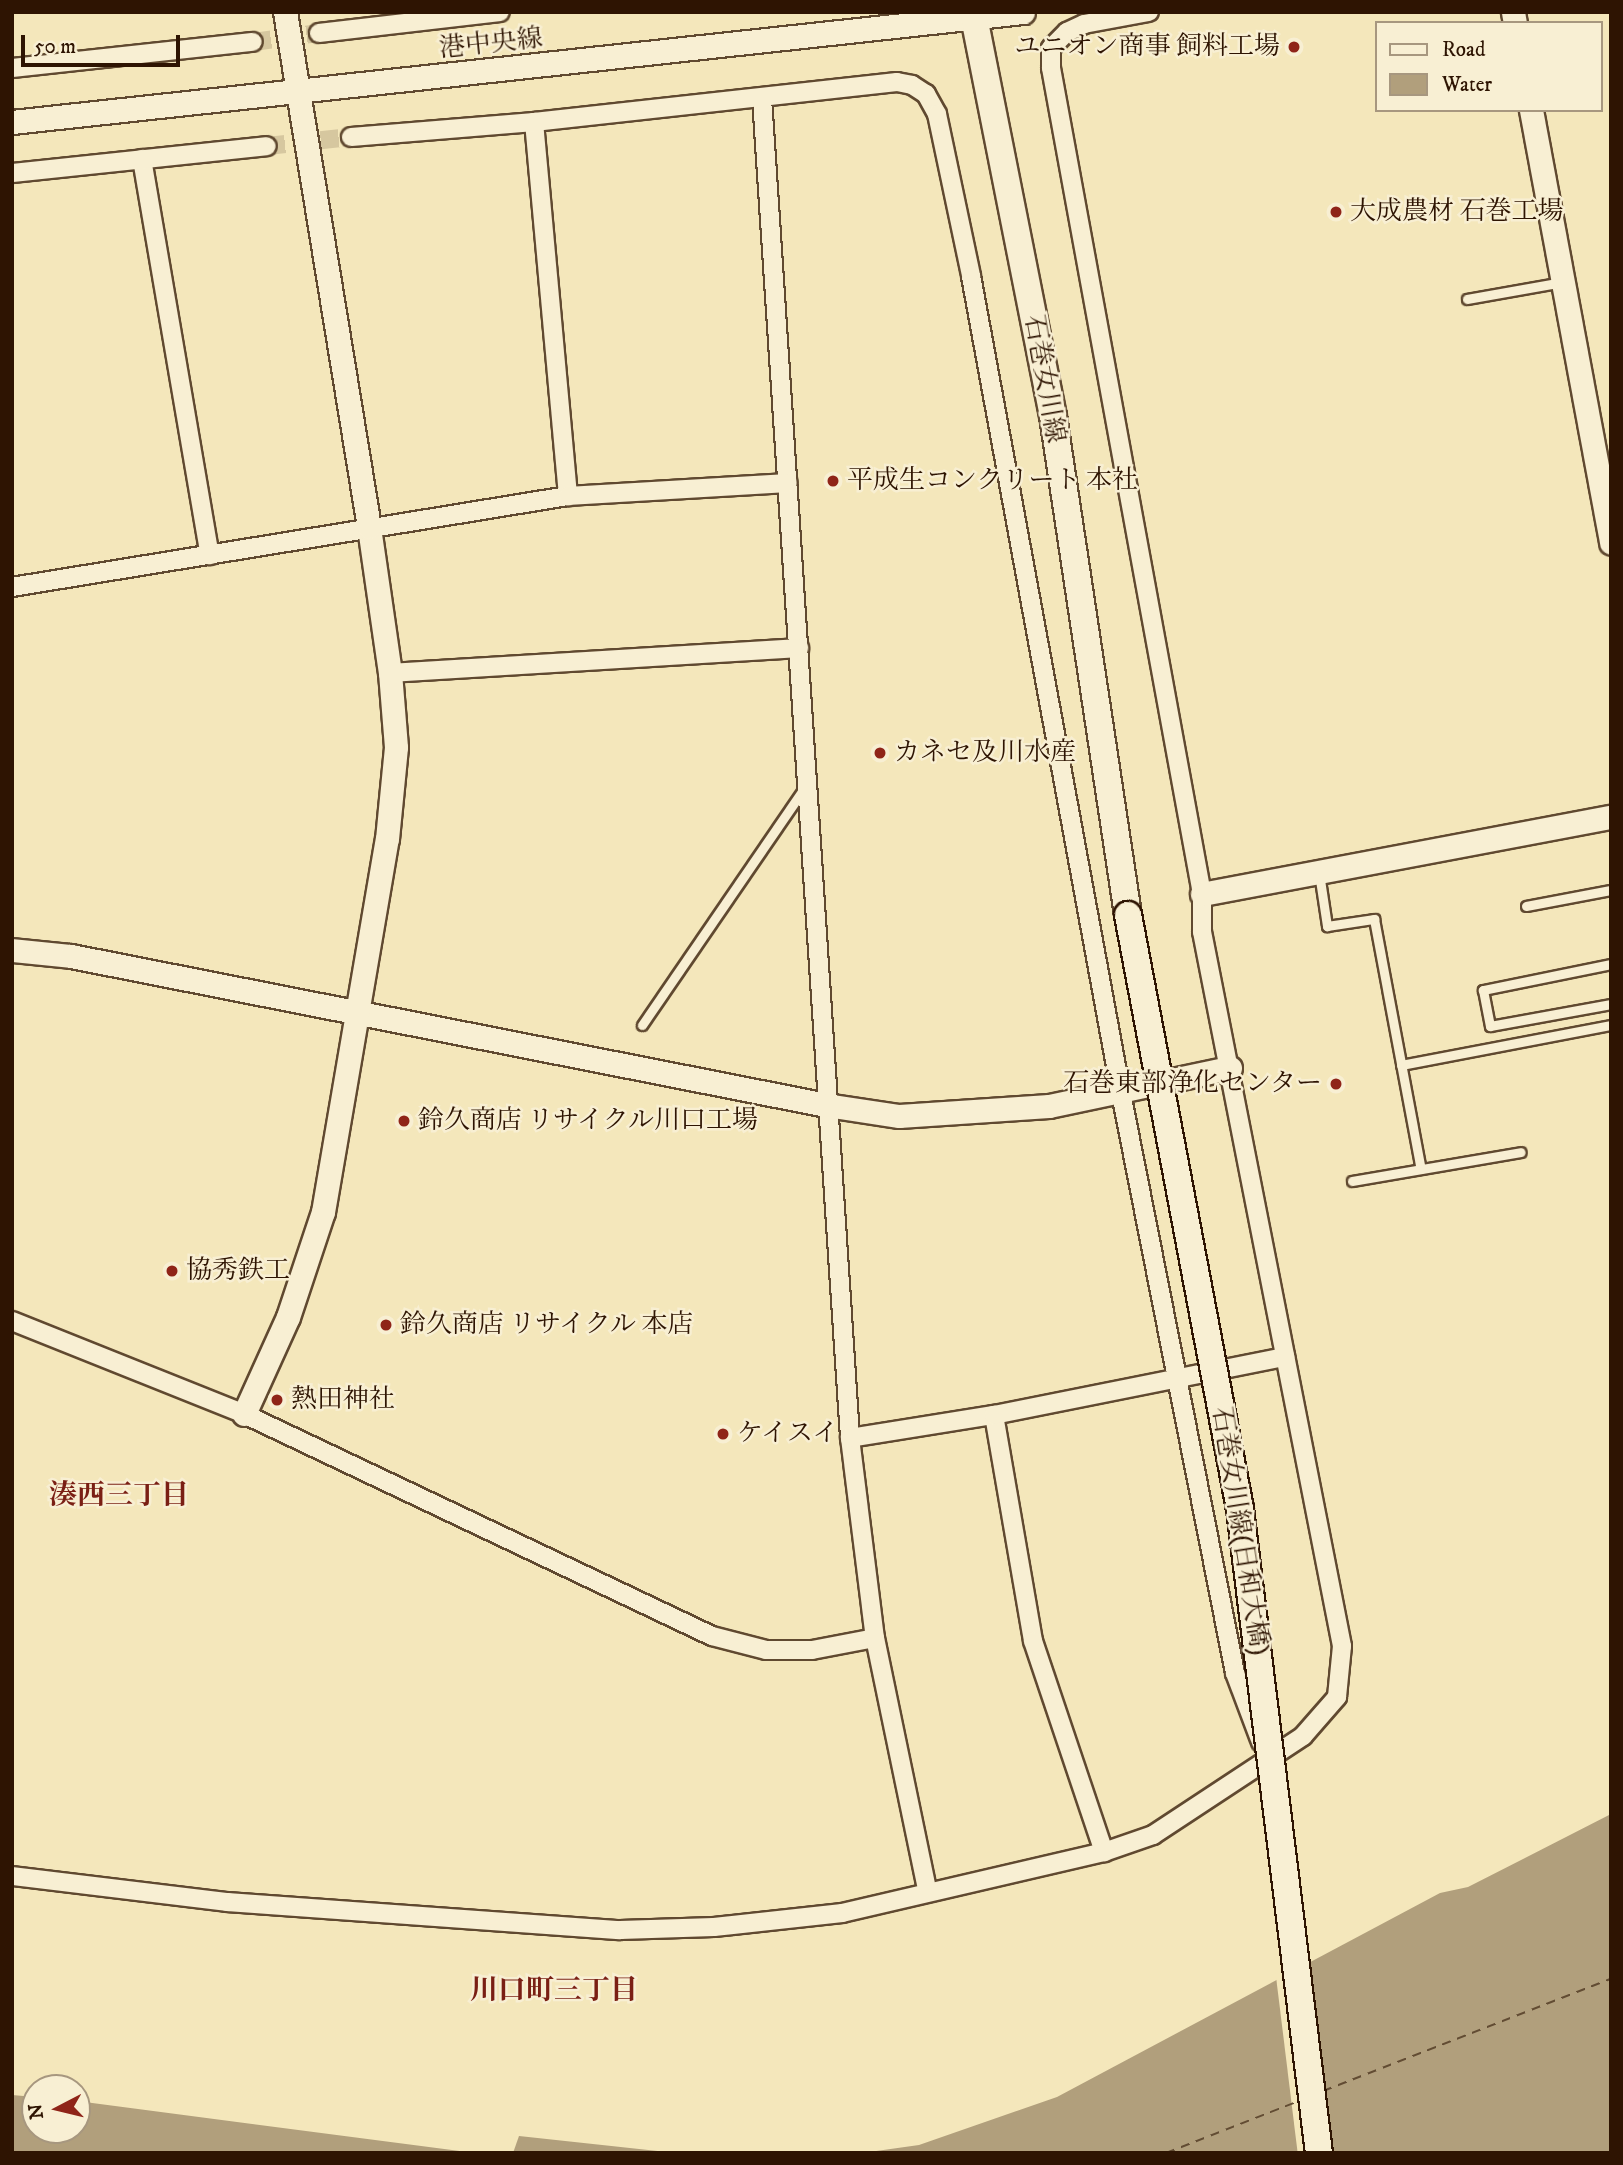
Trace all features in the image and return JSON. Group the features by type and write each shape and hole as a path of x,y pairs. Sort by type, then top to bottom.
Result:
{"main road":[{"name":"石巻女川線","path":"974,17 1053,416 1128,915"},
{"name":"石巻女川線(日和大橋)","path":"1128,915 1240,1509 1319,2153"}],"street":[{"path":"244,1414 288,1317 323,1212 387,839 396,747 390,673 369,527 285,12"},
{"path":"319,33 500,12"},
{"name":"港中央線","path":"12,122 1023,12"},
{"path":"12,1876 227,1902 620,1930 714,1927 842,1913 927,1890 1104,1852 1153,1835 1303,1736 1337,1697 1342,1646 1202,932 1202,894 1051,68 1051,48 1067,32 1084,24 1149,12"},
{"path":"12,68 253,42"},
{"path":"351,137 534,122 897,82 912,85 926,94 937,114 971,276 1121,1093 1235,1672 1268,1760"},
{"path":"762,98 809,782 826,1105 850,1438 875,1638 927,1890"},
{"path":"1531,112 1611,543"},
{"path":"534,122 568,496"},
{"path":"12,173 267,146"},
{"path":"142,159 210,555"},
{"path":"12,587 568,496 788,483"},
{"path":"390,673 799,648"},
{"path":"1202,894 1611,817"},
{"path":"12,950 71,956 826,1105 900,1116 976,1113 1121,1093 1230,1068"},
{"path":"12,1321 244,1414 712,1636 766,1650 812,1650 875,1638"},
{"path":"850,1438 994,1415 1284,1357"},
{"path":"994,1415 1033,1641 1104,1852"}],"lane":[{"path":"1467,299 1563,282"},
{"path":"642,1026 809,782"},
{"path":"1319,872 1327,926 1374,919 1421,1169"},
{"path":"1526,906 1611,890"},
{"path":"1611,964 1483,990 1490,1026 1611,1004"},
{"path":"1401,1065 1611,1025"},
{"path":"1352,1181 1521,1152"}],"water":[{"path":"1611,1814 1611,2153 862,2153 919,2145 1057,2097 1440,1893 1468,1887"},
{"path":"12,2095 21,2096 21,2144 91,2144 91,2103 475,2153 12,2153"},
{"path":"519,2136 676,2153 513,2153"}],"pier":[{"path":"1310,1958 1334,2153 1298,2153 1274,1962"}],"ferry route":[{"path":"1323,2091 1611,1979"},
{"path":"1166,2153 1299,2101"}],"tunnel":[{"path":"253,42 319,33"},
{"path":"267,146 351,137"}],"place":[{"name":"ユニオン商事 飼料工場","path":"1294,47"},
{"name":"大成農材 石巻工場","path":"1336,212"},
{"name":"平成生コンクリート 本社","path":"833,481"},
{"name":"カネセ及川水産","path":"880,753"},
{"name":"石巻東部浄化センター","path":"1336,1084"},
{"name":"鈴久商店 リサイクル川口工場","path":"404,1121"},
{"name":"協秀鉄工","path":"172,1271"},
{"name":"鈴久商店 リサイクル 本店","path":"386,1325"},
{"name":"熱田神社","path":"277,1400"},
{"name":"ケイスイ","path":"723,1434"}],"district":[{"name":"湊西三丁目","path":"119,1496"},
{"name":"川口町三丁目","path":"554,1991"}]}
